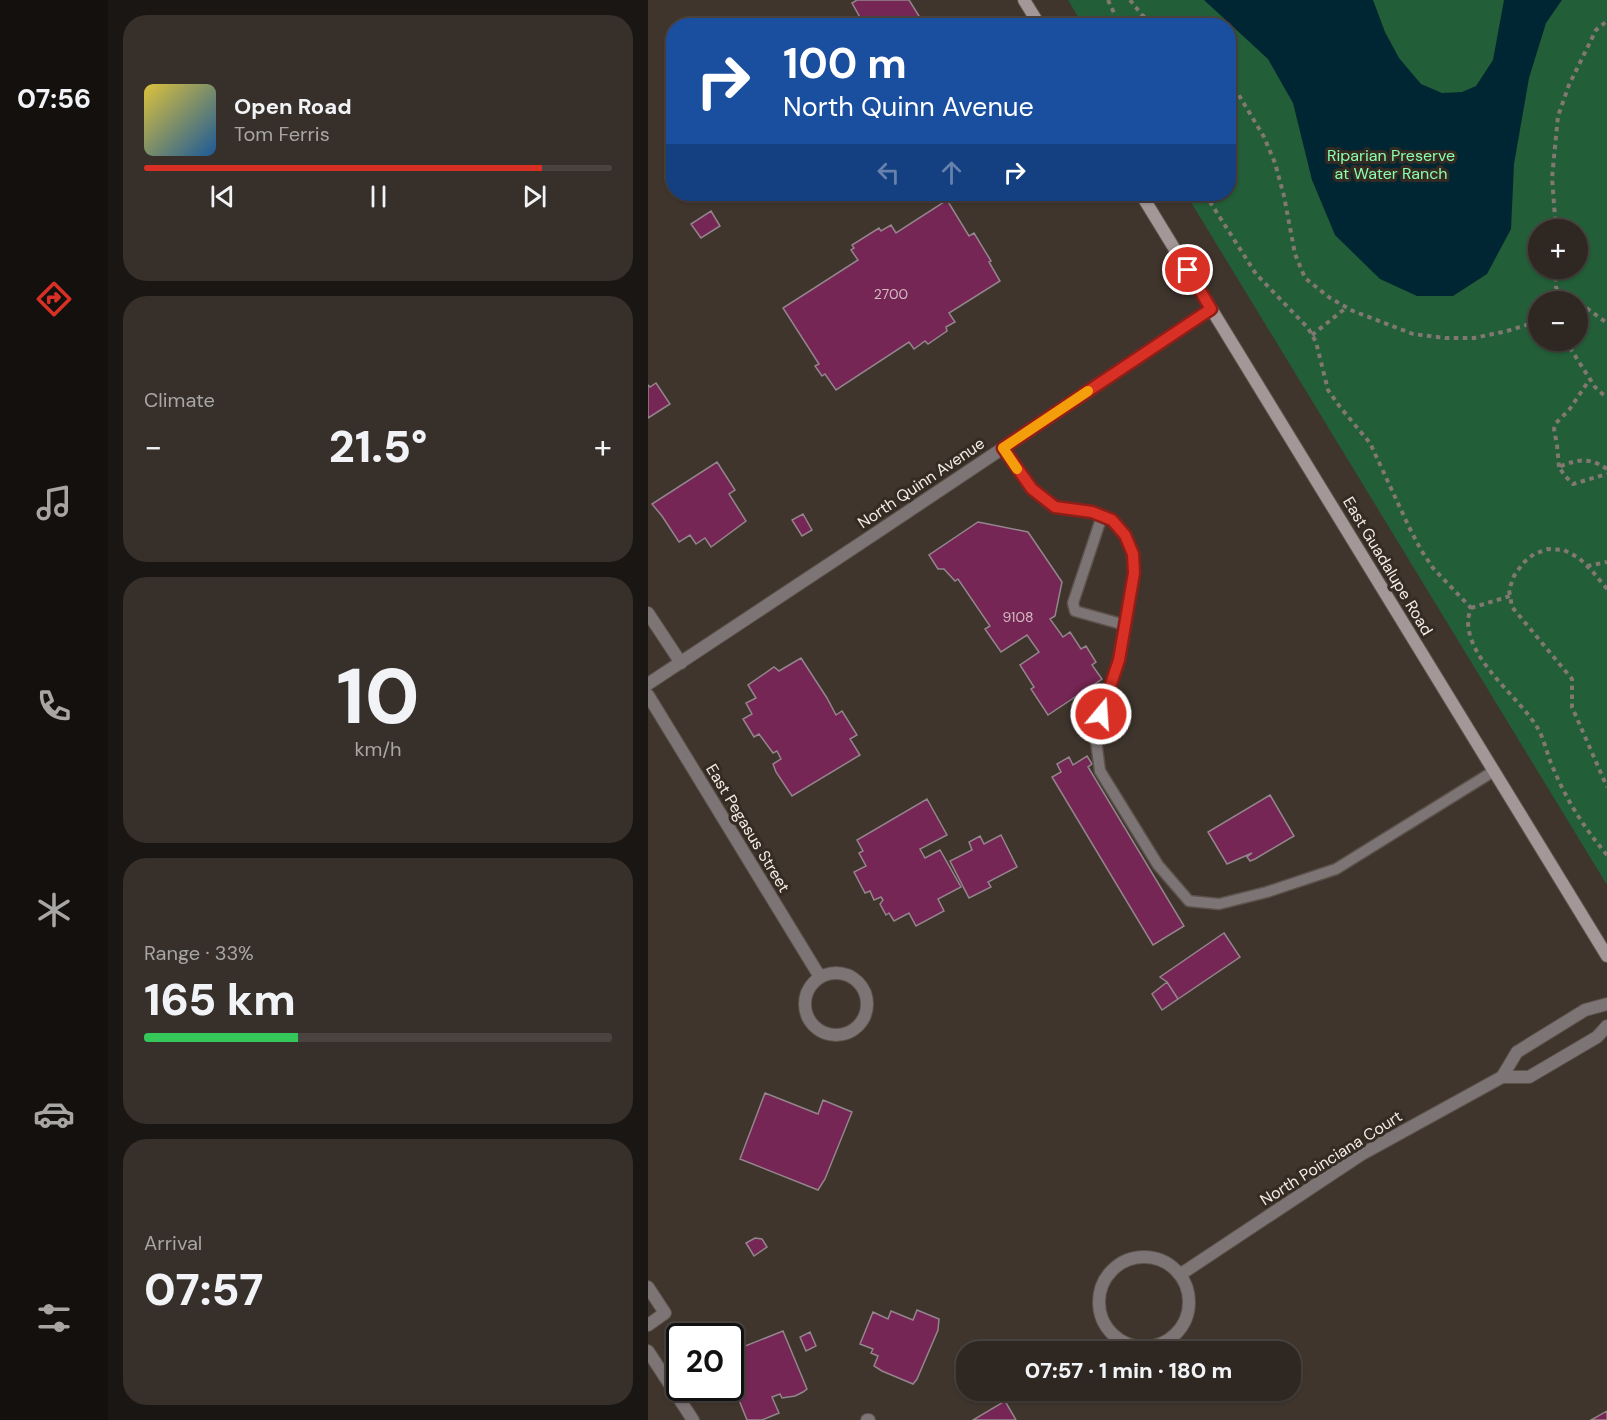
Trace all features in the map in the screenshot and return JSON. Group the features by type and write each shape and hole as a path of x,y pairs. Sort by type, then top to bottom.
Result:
{"main road":[{"path":"1024,0 1035,18"},
{"name":"East Guadalupe Road","path":"1145,201 1607,956"}],"street":[{"name":"North Quinn Avenue","path":"648,684 1211,309"},
{"path":"648,613 681,663"},
{"name":"East Pegasus Street","path":"648,695 820,977"},
{"path":"829,973 849,975 864,989 867,1010 857,1029 836,1036 825,1034 810,1022 806,1012 807,993 820,977 829,973"},
{"path":"1503,1077 1517,1052 1585,1010 1607,1004"},
{"name":"North Poinciana Court","path":"1181,1274 1362,1154 1503,1077 1529,1077 1597,1037 1607,1026"},
{"path":"1140,1256 1156,1257 1170,1263 1181,1274 1188,1287 1190,1302 1188,1317 1181,1330 1170,1340 1156,1346 1141,1347 1126,1344 1114,1336 1104,1324 1099,1309 1099,1294 1104,1280 1113,1268 1126,1260 1140,1256"},
{"path":"648,1287 665,1313 648,1325"},
{"path":"648,1350 693,1420"}],"lane":[{"path":"1003,448 1032,489 1055,507 1092,512 1112,520 1125,535 1133,554 1134,573 1119,660 1095,733 1100,771 1158,865 1189,901 1219,904 1267,892 1336,869 1494,771"},
{"path":"1102,516 1073,603 1075,611 1125,625"}],"path":[{"path":"1108,0 1116,18"},
{"path":"1130,0 1146,18"},
{"path":"1555,219 1552,178 1558,116 1569,86 1596,30 1607,21"},
{"path":"1236,90 1264,136 1275,164 1284,196 1295,254 1305,278 1330,298 1347,307 1413,334 1445,338 1474,338 1507,332 1528,325"},
{"path":"1209,201 1256,274 1308,328 1316,342 1328,390 1370,443 1408,527 1421,550 1433,568 1471,608"},
{"path":"1312,335 1347,307"},
{"path":"1588,310 1607,323"},
{"path":"1572,351 1595,387 1607,398"},
{"path":"1559,467 1584,459 1600,465 1607,472 1573,484 1559,467 1554,429 1556,423 1569,410 1590,379"},
{"path":"1607,589 1579,558 1564,550 1548,549 1534,554 1523,563 1514,576 1509,590 1512,607 1572,679 1572,707 1607,787"},
{"path":"1587,566 1607,562"},
{"path":"1471,608 1510,596"},
{"path":"1471,608 1468,620 1471,639 1478,652 1489,669 1537,726 1553,768 1570,801 1580,819 1607,855"}],"green space":[{"name":"Riparian Preserve at Water Ranch","path":"1068,0 1607,0 1607,885 1190,201 1236,201 1236,18 1079,18"}],"water":[{"path":"1204,0 1373,0 1385,32 1399,58 1421,84 1442,93 1462,92 1476,86 1493,60 1504,0 1562,0 1546,23 1529,78 1514,164 1511,229 1487,274 1453,296 1417,296 1380,279 1335,235 1312,180 1293,103 1268,59 1236,30 1236,18 1224,18"}],"building":[{"path":"857,0 909,0 919,16 916,18 860,18 852,3"},
{"path":"948,201 969,236 974,233 1000,281 949,313 955,322 946,327 947,331 928,344 925,341 914,349 909,342 836,390 825,374 822,376 815,366 819,364 783,308 858,260 851,250 854,248 852,245 879,228 881,231 891,225 896,233"},
{"path":"711,211 720,226 701,238 691,224"},
{"path":"656,383 670,404 648,418 648,385 650,387"},
{"path":"717,462 735,490 729,494 746,521 711,547 705,538 696,544 690,535 679,542 652,504"},
{"path":"803,514 812,530 802,536 792,520"},
{"path":"978,522 1028,532 1062,582 1055,616 1050,619 1063,637 1070,632 1081,649 1086,646 1096,662 1092,665 1102,679 1048,715 1031,689 1034,687 1020,665 1039,652 1027,635 1001,652 985,629 990,626 958,579 955,581 944,569 938,569 929,555"},
{"path":"801,658 836,715 842,711 857,735 850,739 860,755 792,796 773,764 781,759 777,751 773,753 759,734 754,737 743,719 752,714 746,703 756,698 748,685 774,667 779,671"},
{"path":"1087,756 1092,764 1088,767 1184,926 1153,945 1052,777 1061,772 1057,764 1069,757 1073,765"},
{"path":"1270,795 1294,836 1255,859 1250,861 1247,857 1252,853 1227,864 1208,832"},
{"path":"927,799 947,835 920,849 925,858 940,850 961,887 938,899 944,911 916,926 909,913 894,921 889,913 886,915 880,904 883,900 881,897 874,900 870,891 865,893 854,872 866,866 859,853 863,851 857,840"},
{"path":"1001,835 1017,867 988,882 991,887 969,898 950,861 972,850 969,842 980,836 984,844"},
{"path":"1224,933 1240,957 1178,999 1167,982 1160,977"},
{"path":"1167,982 1178,999 1162,1010 1152,994"},
{"path":"765,1093 818,1114 823,1100 852,1112 825,1179 818,1190 740,1159"},
{"path":"755,1238 762,1239 767,1247 754,1256 746,1243"},
{"path":"917,1310 939,1319 938,1330 913,1384 874,1366 878,1356 871,1353 873,1349 860,1344 873,1312 888,1319 891,1311 913,1320"},
{"path":"783,1331 807,1389 795,1396 782,1398 780,1394 772,1397 779,1413 762,1420 747,1420 739,1401 744,1401 744,1346"},
{"path":"810,1332 816,1346 806,1351 800,1337"},
{"path":"1005,1401 1016,1420 973,1420"},
{"path":"1607,1411 1607,1420 1591,1420"}],"slow traffic":[{"path":"1017,469 1003,448 1088,391"}],"route":[{"path":"1101,714 1119,660 1134,573 1133,554 1125,535 1112,520 1092,512 1055,507 1032,489 1003,448 1211,309 1188,270"}]}
